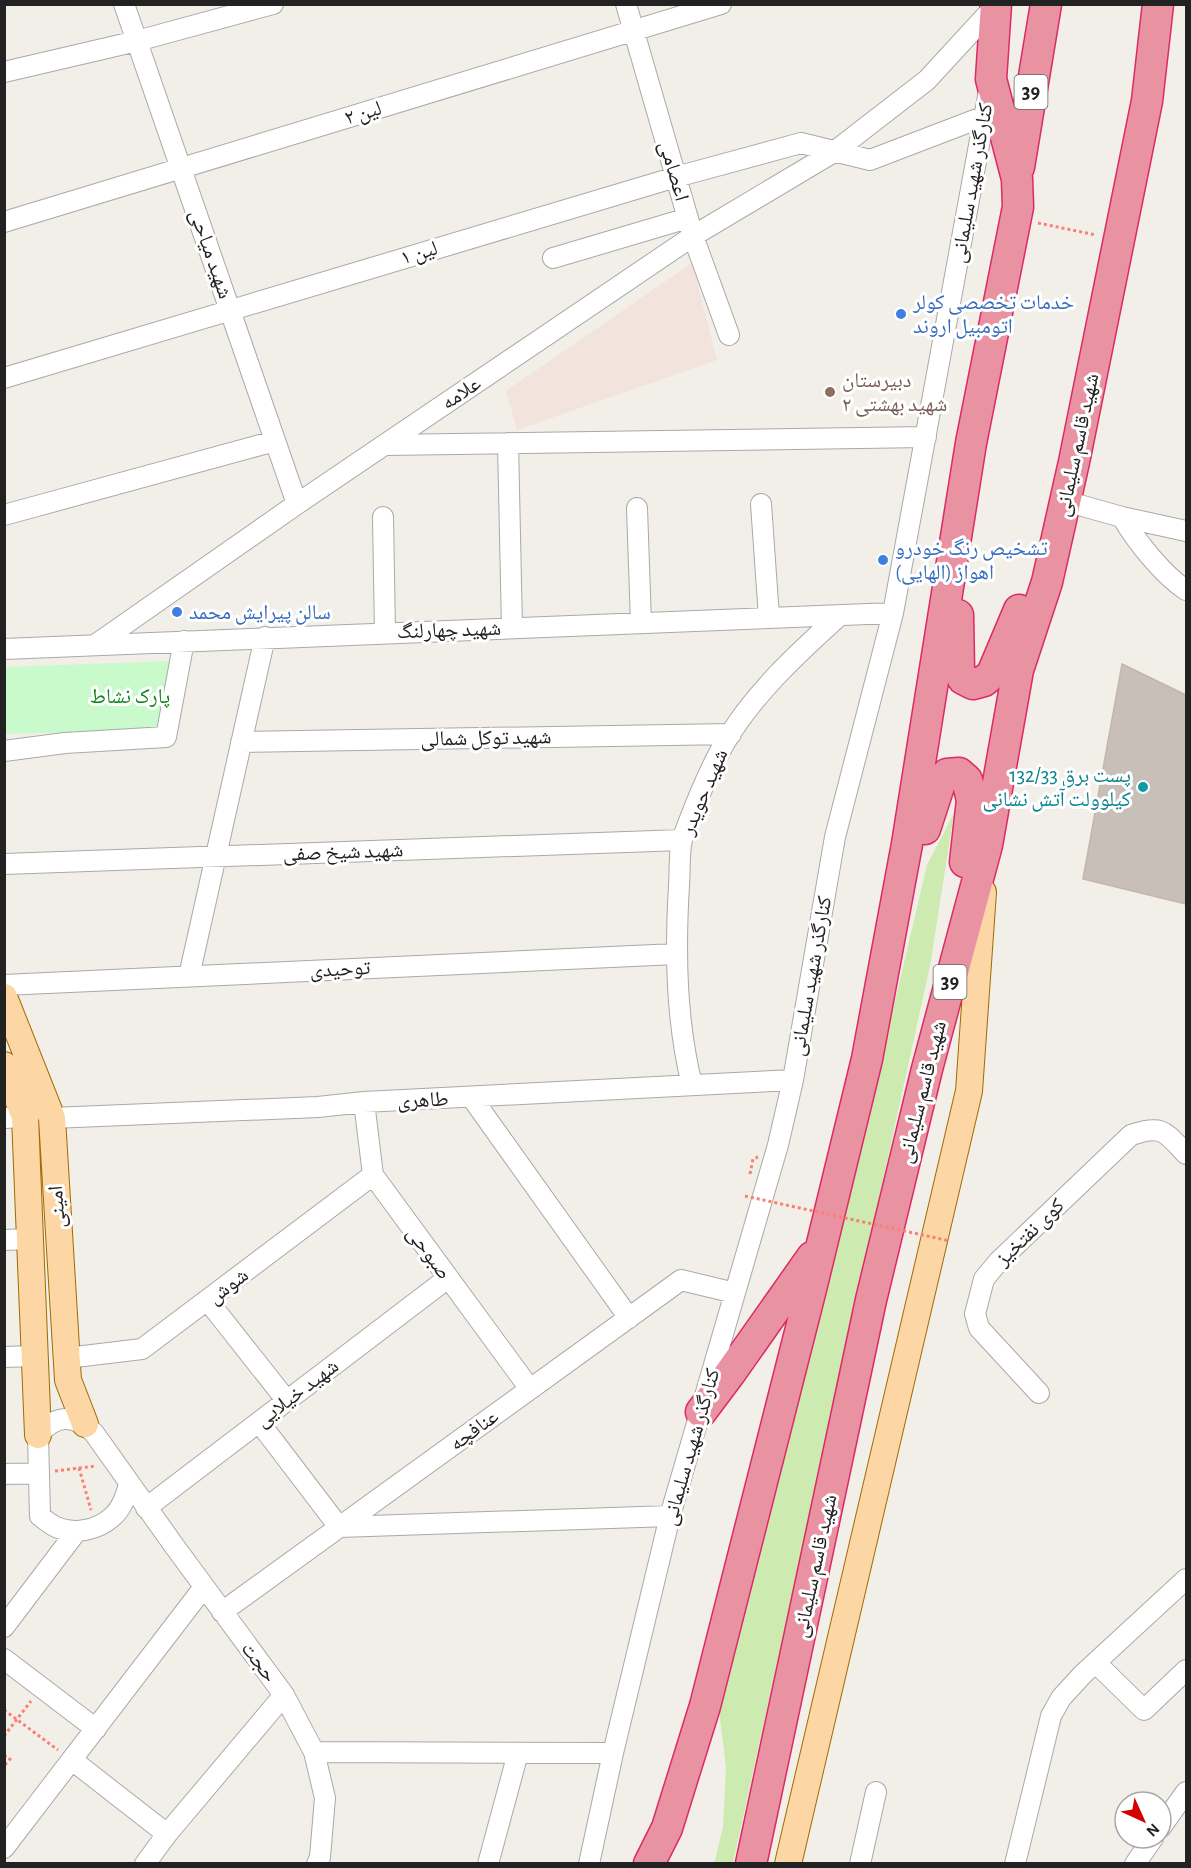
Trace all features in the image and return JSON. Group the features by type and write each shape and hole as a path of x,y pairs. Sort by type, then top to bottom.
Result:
{"highway":[{"name":"39","path":"649,1863 667,1828 705,1706 867,1059 892,927 971,443 1018,207 1017,179 1046,4"},
{"name":"39","path":"996,5 991,112 1017,179"},
{"name":"شهید قاسم سلیمانی","path":"751,1863 871,1300 953,970 987,845 1018,670 1047,582 1065,501 1147,101 1160,12"},
{"path":"963,495 958,617 959,671 963,679 973,684 984,681 992,674 1027,591 1052,559"},
{"path":"892,927 941,780 947,774 959,773 967,780 972,800 953,970"},
{"path":"700,1412 732,1372 822,1243"}],"main road":[{"path":"788,1863 969,1091 987,845"},
{"name":"امینی","path":"4,997 52,1118 68,1380 85,1424"},
{"name":"امینی","path":"4,1065 15,1118 30,1239 38,1435"},
{"path":"15,1118 52,1118"},
{"path":"30,1239 59,1238"}],"street":[{"name":"شهید میاحی","path":"124,4 297,504"},
{"path":"4,72 137,41 273,4"},
{"name":"اعصامی","path":"626,4 690,227 729,334"},
{"name":"لین ۲","path":"4,222 721,4"},
{"name":"علامه","path":"95,645 385,445 690,227 834,152 927,80 996,5"},
{"path":"834,152 870,160 991,112"},
{"name":"کنارگذر شهید سلیمانی","path":"589,1863 670,1516 778,1145 793,1080 835,837 893,612 991,112"},
{"name":"لین ۱","path":"4,378 676,177 801,143 834,152"},
{"path":"553,258 690,227"},
{"path":"385,445 926,437"},
{"path":"4,515 276,441"},
{"path":"508,443 512,628"},
{"path":"1065,501 1122,517 1186,531"},
{"path":"761,504 769,618"},
{"path":"637,508 641,623"},
{"path":"383,517 385,633"},
{"path":"1122,517 1129,529 1173,582 1186,590"},
{"name":"شهید چهارلنگ","path":"4,649 893,612"},
{"name":"شهید حویدر","path":"692,1085 680,1023 676,954 682,840 698,794 731,734 784,668 840,615"},
{"path":"189,976 265,638"},
{"path":"4,751 65,743 166,737 184,641"},
{"name":"شهید توکل شمالی","path":"241,742 731,734"},
{"name":"شهید شیخ صفی","path":"4,864 682,840"},
{"name":"توحیدی","path":"4,985 676,954"},
{"name":"طاهری","path":"52,1118 318,1107 364,1102 793,1080"},
{"path":"472,1098 628,1318"},
{"name":"صبوحی","path":"364,1102 373,1175 530,1389"},
{"name":"کوی نفتخیز","path":"1039,1393 979,1328 975,1314 984,1279 999,1261 1131,1135 1149,1128 1165,1132 1186,1154"},
{"name":"شوش","path":"67,1358 142,1349 373,1175"},
{"path":"4,1240 30,1239"},
{"name":"شهید خیلایی","path":"146,1508 448,1278"},
{"name":"عنافچه","path":"222,1612 681,1280 735,1293"},
{"path":"208,1301 287,1401"},
{"path":"4,1357 35,1356"},
{"path":"85,1424 72,1419 59,1419 47,1425 38,1435 40,1516 57,1527 76,1532 96,1528 113,1517 124,1500 129,1484"},
{"path":"259,1422 339,1527 670,1516"},
{"name":"حجت","path":"85,1424 94,1433 146,1508 284,1695 314,1752 325,1798 318,1863"},
{"path":"4,1474 39,1473"},
{"path":"4,1627 76,1532"},
{"path":"1015,1863 1051,1716 1061,1698 1186,1579"},
{"path":"7,1840 72,1760 204,1587"},
{"path":"4,1659 96,1729"},
{"path":"1096,1663 1144,1710 1186,1670"},
{"path":"145,1863 284,1695"},
{"path":"314,1752 613,1753"},
{"path":"488,1863 518,1753"},
{"path":"72,1760 167,1834"},
{"path":"860,1863 876,1792"},
{"path":"1173,1810 1186,1792"},
{"path":"1135,1863 1144,1850"}],"path":[{"path":"1016,218 1119,239"},
{"path":"745,1196 950,1241"},
{"path":"39,1473 116,1464"},
{"path":"79,1468 96,1528"},
{"path":"4,1736 41,1687"},
{"path":"4,1710 72,1760"},
{"path":"4,1755 10,1759 4,1766"}],"shaded area":[{"path":"692,263 717,360 517,430 506,391"}],"green space":[{"name":"پارک نشاط","path":"170,661 159,730 5,734 4,667"},
{"path":"954,813 930,966 733,1863 714,1864 723,1827 726,1768 718,1702 828,1286 927,865"}],"building":[{"name":"پست برق 132/33 کیلوولت آتش نشانی","path":"1122,664 1186,695 1186,904 1083,879"}],"place":[{"name":"خدمات تخصصی کولر اتومبیل اروند","path":"901,314"},
{"name":"دبیرستان شهید بهشتی ۲","path":"830,392"},
{"name":"تشخیص رنگ خودرو اهواز (الهایی)","path":"883,560"},
{"name":"سالن پیرایش محمد","path":"177,612"},
{"name":"پست برق 132/33 کیلوولت آتش نشانی","path":"1143,787"}]}
